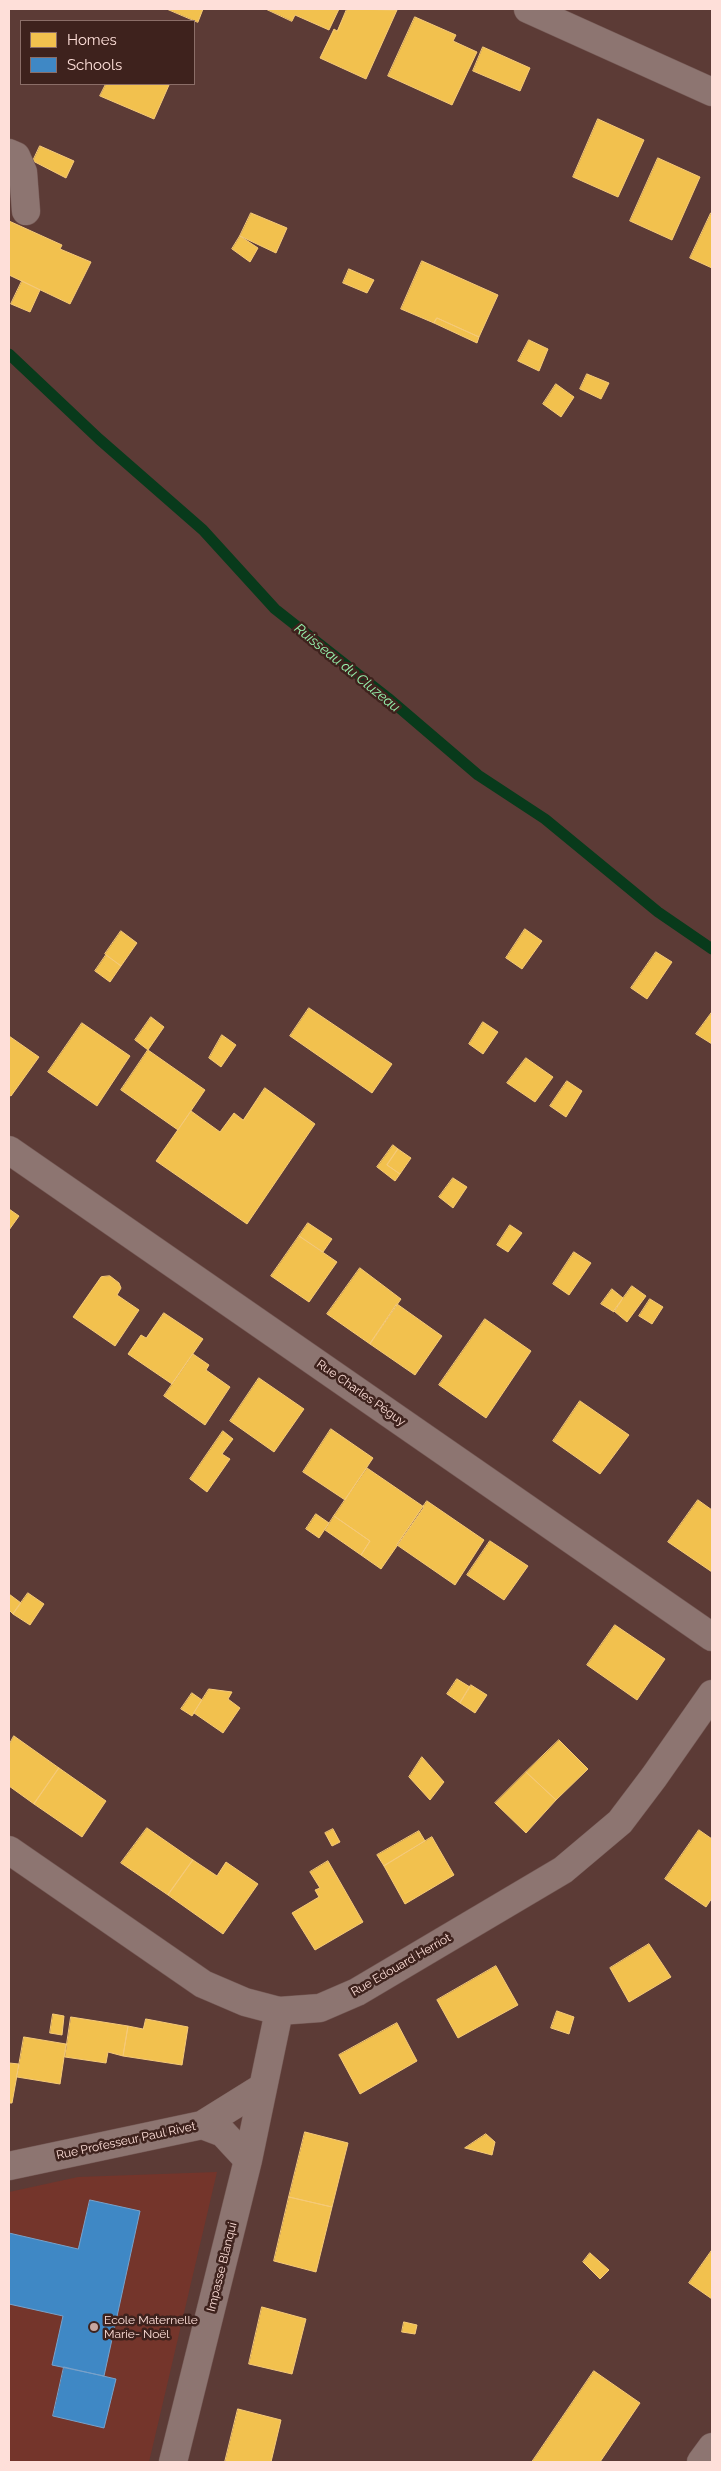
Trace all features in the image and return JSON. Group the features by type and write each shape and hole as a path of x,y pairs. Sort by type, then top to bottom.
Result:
{"street":[{"path":"528,9 712,92"},
{"path":"9,153 16,156 23,172 26,211"},
{"name":"Rue Charles Péguy","path":"9,1150 712,1637"},
{"name":"Rue Edouard Herriot","path":"9,1850 203,1984 245,2002 279,2011 320,2008 357,1992 564,1870 620,1822 712,1694"},
{"name":"Impasse Blanqui","path":"173,2462 248,2160 279,2011"},
{"name":"Rue Professeur Paul Rivet","path":"9,2166 202,2125 263,2086"},
{"path":"202,2125 223,2133 248,2160"},
{"path":"701,2462 712,2447"}],"shaded area":[{"name":"Ecole Maternelle Marie- Noël","path":"217,2172 149,2462 9,2462 9,2192 78,2177"}],"building: Homes":[{"path":"167,9 203,9 198,22"},
{"path":"266,9 339,9 329,30 295,15 292,21"},
{"path":"347,9 397,10 366,79 320,58 334,29 337,31"},
{"path":"415,17 456,35 453,41 477,52 452,105 388,76"},
{"path":"483,47 530,68 520,91 473,71"},
{"path":"106,85 169,85 154,119 100,96"},
{"path":"598,119 644,140 618,197 573,177"},
{"path":"40,146 74,161 66,178 33,161"},
{"path":"658,158 700,177 672,240 630,221"},
{"path":"251,213 287,228 276,253 240,236"},
{"path":"712,213 712,268 690,258"},
{"path":"9,221 62,245 60,249 91,262 70,304 9,275"},
{"path":"240,236 258,248 250,262 232,249"},
{"path":"422,261 498,295 479,337 437,318 434,323 401,309"},
{"path":"349,269 374,280 367,293 343,283"},
{"path":"22,281 40,290 30,312 11,304"},
{"path":"437,318 479,337 477,343 434,323"},
{"path":"529,340 548,349 539,371 518,361"},
{"path":"587,374 609,383 601,399 580,389"},
{"path":"556,384 574,397 561,417 543,404"},
{"path":"525,929 542,941 522,969 506,958"},
{"path":"121,931 137,943 121,966 105,954"},
{"path":"656,952 672,962 647,999 631,988"},
{"path":"106,955 121,966 110,982 95,971"},
{"path":"309,1008 392,1064 372,1093 290,1036"},
{"path":"712,1012 712,1044 696,1034"},
{"path":"151,1017 164,1027 148,1050 135,1040"},
{"path":"483,1022 498,1032 483,1054 469,1044"},
{"path":"82,1023 130,1056 97,1106 48,1072"},
{"path":"222,1035 236,1045 221,1067 209,1058"},
{"path":"9,1036 39,1057 11,1096 9,1095"},
{"path":"148,1050 205,1090 178,1130 121,1090"},
{"path":"526,1058 553,1077 535,1102 507,1083"},
{"path":"567,1081 582,1091 566,1117 550,1106"},
{"path":"265,1088 315,1124 247,1224 156,1161 191,1111 220,1132 234,1113 243,1120"},
{"path":"393,1145 398,1149 387,1165 400,1174 395,1181 377,1167"},
{"path":"398,1149 411,1158 400,1174 387,1165"},
{"path":"453,1178 467,1187 453,1208 439,1197"},
{"path":"9,1209 19,1216 9,1230"},
{"path":"308,1223 332,1239 323,1252 299,1236"},
{"path":"510,1225 522,1233 508,1252 497,1245"},
{"path":"299,1236 337,1262 309,1302 271,1276"},
{"path":"574,1252 591,1263 569,1295 553,1284"},
{"path":"360,1268 401,1299 370,1344 327,1314"},
{"path":"110,1276 119,1283 121,1288 117,1295 139,1310 115,1346 73,1317 101,1277"},
{"path":"632,1286 646,1296 627,1322 614,1311"},
{"path":"612,1289 623,1298 614,1312 601,1304"},
{"path":"650,1299 663,1307 652,1324 639,1316"},
{"path":"397,1304 442,1336 415,1375 370,1344"},
{"path":"164,1313 203,1339 172,1384 128,1354 141,1335 146,1338"},
{"path":"485,1319 531,1351 486,1418 439,1385"},
{"path":"193,1354 209,1365 206,1370 230,1387 205,1425 164,1396"},
{"path":"259,1378 304,1409 274,1452 230,1421"},
{"path":"580,1401 629,1435 600,1474 553,1441"},
{"path":"331,1429 373,1458 345,1500 303,1472"},
{"path":"223,1431 233,1439 222,1454 230,1459 207,1492 190,1479"},
{"path":"367,1468 424,1507 381,1569 361,1555 370,1541 334,1516"},
{"path":"698,1500 712,1510 712,1572 668,1542"},
{"path":"427,1501 484,1540 455,1585 397,1545"},
{"path":"316,1514 329,1523 319,1538 306,1529"},
{"path":"334,1516 370,1541 361,1555 325,1530"},
{"path":"490,1541 528,1566 504,1600 467,1575"},
{"path":"28,1593 44,1604 30,1625 13,1614"},
{"path":"9,1594 21,1603 13,1614 9,1610"},
{"path":"615,1625 665,1659 637,1700 587,1665"},
{"path":"457,1679 470,1687 460,1703 447,1694"},
{"path":"471,1685 487,1695 475,1713 460,1703"},
{"path":"209,1689 232,1692 228,1699 240,1708 223,1733 194,1713"},
{"path":"192,1693 202,1700 192,1716 181,1709"},
{"path":"14,1736 59,1768 34,1804 9,1786 9,1745"},
{"path":"559,1740 588,1769 556,1800 526,1772"},
{"path":"422,1757 444,1782 430,1800 409,1777"},
{"path":"59,1768 106,1801 82,1837 34,1804"},
{"path":"526,1772 556,1800 526,1833 495,1803"},
{"path":"147,1828 193,1860 168,1895 121,1863"},
{"path":"333,1829 340,1842 332,1846 325,1833"},
{"path":"699,1830 712,1839 712,1898 706,1907 665,1879"},
{"path":"419,1831 425,1841 384,1866 377,1855"},
{"path":"432,1837 454,1875 405,1904 384,1866"},
{"path":"193,1860 217,1876 226,1862 258,1884 223,1934 168,1895"},
{"path":"328,1861 363,1922 315,1950 292,1913 319,1897 315,1890 320,1888 310,1872"},
{"path":"649,1944 671,1977 629,2002 610,1968"},
{"path":"496,1966 518,2005 458,2038 437,2000"},
{"path":"557,2011 574,2017 569,2034 551,2028"},
{"path":"53,2014 64,2016 62,2035 50,2033"},
{"path":"71,2017 128,2026 123,2056 108,2052 106,2063 65,2057"},
{"path":"146,2019 188,2027 182,2065 123,2056 128,2026 143,2029"},
{"path":"397,2023 417,2061 360,2094 339,2055"},
{"path":"24,2037 66,2044 60,2084 17,2077"},
{"path":"9,2063 19,2064 12,2103 9,2103"},
{"path":"305,2132 348,2143 332,2207 289,2197"},
{"path":"486,2134 495,2142 492,2155 465,2148"},
{"path":"289,2197 332,2207 316,2272 274,2261"},
{"path":"712,2250 712,2299 689,2283"},
{"path":"590,2253 609,2270 600,2279 583,2262"},
{"path":"262,2307 306,2319 292,2374 249,2364"},
{"path":"404,2322 417,2325 415,2334 402,2332"},
{"path":"594,2371 640,2403 600,2462 532,2462"},
{"path":"238,2409 281,2420 271,2462 225,2462"}],"building: Schools":[{"path":"90,2200 140,2211 104,2376 52,2365 63,2316 9,2304 9,2233 78,2249"},
{"path":"64,2367 116,2379 104,2428 53,2416"}],"waterway":[{"name":"Ruisseau du Cluzeau","path":"9,354 99,439 203,530 275,609 388,698 478,775 545,819 658,912 712,949"}],"place":[{"name":"Ecole Maternelle Marie- Noël","path":"94,2327"}]}
